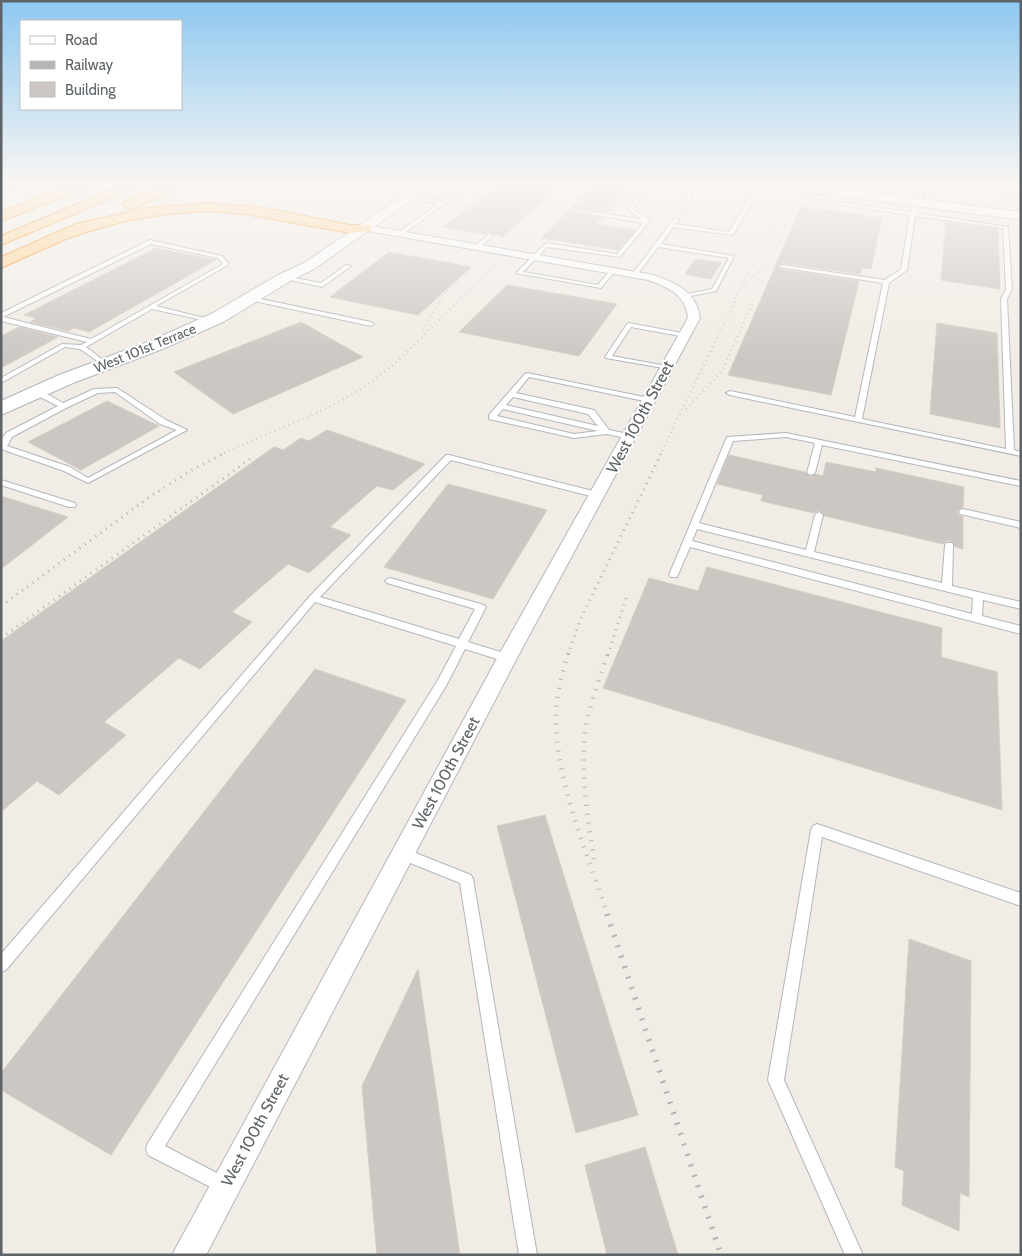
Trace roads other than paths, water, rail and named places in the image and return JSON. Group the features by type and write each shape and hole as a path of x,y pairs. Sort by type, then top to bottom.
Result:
{"highway":[{"path":"1,263 45,244"}],"main road":[{"name":"West 101st Terrace","path":"1,409 37,392 159,344 210,321 251,299 284,278 309,266 337,244"}],"street":[{"path":"457,244 635,274 664,282 684,294"},
{"name":"West 100th Street","path":"188,1255 507,658 694,318 694,308 684,294"}],"lane":[{"path":"1,318 147,244"},
{"path":"82,347 226,264 220,257 158,244"},
{"path":"477,247 481,244"},
{"path":"613,270 599,287 519,273 546,245 618,256 628,244"},
{"path":"782,267 886,282 904,270 909,244"},
{"path":"1005,244 1009,289 1004,299 1010,452"},
{"path":"635,274 657,245 732,257 714,290 684,294"},
{"path":"284,278 322,285 348,266"},
{"path":"858,420 886,282"},
{"path":"251,299 371,324"},
{"path":"151,307 210,321"},
{"path":"1,318 92,341"},
{"path":"667,368 608,357 629,325 685,335"},
{"path":"1,381 64,345 82,347 105,364"},
{"path":"607,432 574,436 492,416 527,375 650,400"},
{"path":"116,390 163,422 183,430 88,481 67,469 4,447 4,442 10,435 63,406 97,391 116,390"},
{"path":"37,392 63,406"},
{"path":"730,393 1021,454"},
{"path":"506,400 607,432 630,436"},
{"path":"506,400 591,412 607,432"},
{"path":"674,575 730,439 786,435 1021,484"},
{"path":"811,473 819,441"},
{"path":"1,965 313,598 449,457 598,495"},
{"path":"1,482 72,505"},
{"path":"963,512 1021,525"},
{"path":"809,554 819,514"},
{"path":"694,525 1021,606"},
{"path":"687,543 1021,630"},
{"path":"947,588 949,545"},
{"path":"225,1186 154,1149 436,692 481,608 390,581"},
{"path":"977,618 978,596"},
{"path":"313,598 507,658"},
{"path":"854,1255 776,1080 817,830 1021,900"},
{"path":"403,854 466,879 528,1255"}],"railway":[{"path":"734,302 762,244"},
{"path":"745,285 770,260 778,244"},
{"path":"457,302 499,262"},
{"path":"439,302 444,294 472,268"},
{"path":"423,330 440,301"},
{"path":"660,455 735,301"},
{"path":"220,455 310,416 362,388 388,369 457,302"},
{"path":"686,409 722,371 753,302"},
{"path":"1,606 151,496 192,470 223,454"},
{"path":"568,655 580,620 661,454"},
{"path":"1,638 253,457"},
{"path":"608,655 626,598"},
{"path":"568,653 557,701 557,741 561,766 574,817 608,916"},
{"path":"594,859 585,789 585,736 589,712 608,653"},
{"path":"607,914 721,1255"}]}
